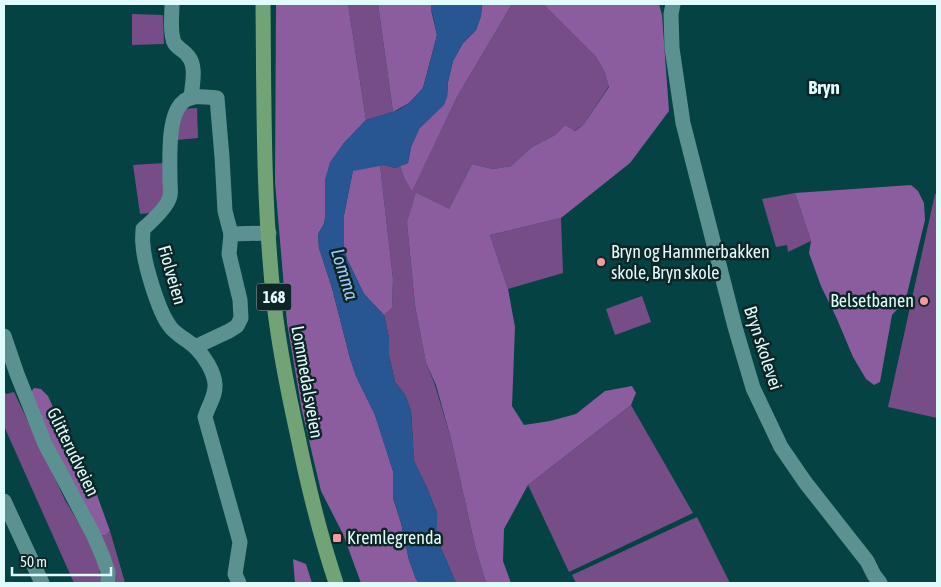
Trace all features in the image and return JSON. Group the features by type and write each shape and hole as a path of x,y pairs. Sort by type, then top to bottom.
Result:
{"main road":[{"name":"Lommedalsveien","path":"263,4 266,172 274,303 290,400 312,499 336,583"}],"street":[{"path":"172,4 173,41 176,46 187,54 192,62 191,98 217,98 225,211 231,234 229,254 241,312 241,318 237,326 195,347"},
{"name":"Bryn skolevei","path":"673,4 671,14 672,48 683,123 734,327 753,388 781,447 805,482 866,561 880,583"},
{"name":"Fiolveien","path":"191,98 183,102 175,114 170,147 170,197 162,209 143,229 143,245 148,273 166,321 170,327 195,347 206,362 214,379 214,394 205,417 240,542 235,574 239,583"},
{"path":"231,234 269,233"},
{"name":"Glitterudveien","path":"4,336 45,444 93,534 103,557 108,572 108,583"},
{"path":"4,501 42,583"}],"shaded area":[{"path":"276,4 348,4 366,120 343,144 325,180 325,218 318,234 319,248 332,288 350,358 356,376 375,415 393,471 393,498 409,560 419,583 361,583 343,534 321,491 302,411 287,323 275,182"},
{"path":"348,4 378,4 393,112 366,120"},
{"path":"378,4 431,4 437,35 423,88 409,103 393,112"},
{"path":"482,4 512,4 457,97 412,191 404,178 400,166 408,163 411,147 419,129 447,97 453,61 463,43 476,30 481,16"},
{"path":"512,4 543,4 596,57 605,73 609,86 583,125 574,131 565,125 555,135 532,147 511,166 493,169 472,164 449,209 407,223 415,306 426,363 435,385 451,439 475,546 486,583 456,583 437,539 437,513 414,461 411,411 405,395 395,382 389,356 389,338 384,315 392,308 393,279 380,165 395,168 400,166 404,178 412,190 457,97"},
{"path":"543,4 659,4 662,15 669,111 630,163 561,218 490,235 508,289 515,327 512,406 524,425 576,414 605,391 632,386 636,393 631,405 528,485 504,529 503,561 511,583 486,583 475,546 451,439 436,385 426,363 415,306 407,223 416,193 449,209 472,164 493,169 511,166 532,147 555,135 565,125 575,131 583,125 609,87 605,73 596,57"},
{"path":"132,14 163,15 164,44 132,45"},
{"path":"197,108 198,138 177,140 180,114 183,109"},
{"path":"164,163 165,197 150,213 140,214 133,165"},
{"path":"380,165 393,279 392,308 384,315 364,294 347,259 344,247 344,215 353,170"},
{"path":"911,185 918,191 924,203 925,220 907,294 903,303 892,315 880,382 874,385 866,379 853,357 821,286 809,253 811,241 795,193"},
{"path":"795,193 811,241 788,252 787,245 776,247 762,199"},
{"name":"Belsetbanen","path":"935,194 937,194 937,418 888,407"},
{"path":"561,218 563,273 508,289 490,235"},
{"path":"642,296 651,322 615,335 606,309"},
{"path":"34,388 41,389 48,396 72,455 97,495 110,531 106,535 101,536 64,467 32,399 31,392"},
{"path":"4,391 6,394 14,392 65,500 96,556 101,583 74,583 4,426"},
{"path":"631,405 693,513 569,572 528,485"},
{"path":"697,517 730,583 576,583 572,575"},
{"path":"110,531 125,583 116,583 111,559 101,536 106,535"},
{"path":"293,559 306,564 312,583 295,583"}],"water":[{"name":"Lomma","path":"431,4 482,4 481,16 476,30 463,43 453,61 444,105 419,129 411,147 408,163 395,168 385,165 353,171 344,215 344,247 347,259 364,294 384,315 389,338 389,356 395,382 405,395 411,411 414,461 437,513 437,539 456,583 419,583 416,579 409,560 393,498 393,471 375,415 356,376 350,358 332,288 319,248 318,234 325,218 325,180 330,162 343,144 366,120 400,109 409,103 423,88 437,35 431,12"}],"place":[{"name":"Bryn og Hammerbakken skole, Bryn skole","path":"601,262"},
{"name":"Belsetbanen","path":"924,301"},
{"name":"Kremlegrenda","path":"337,538"}],"district":[{"name":"Bryn","path":"824,87"}]}
